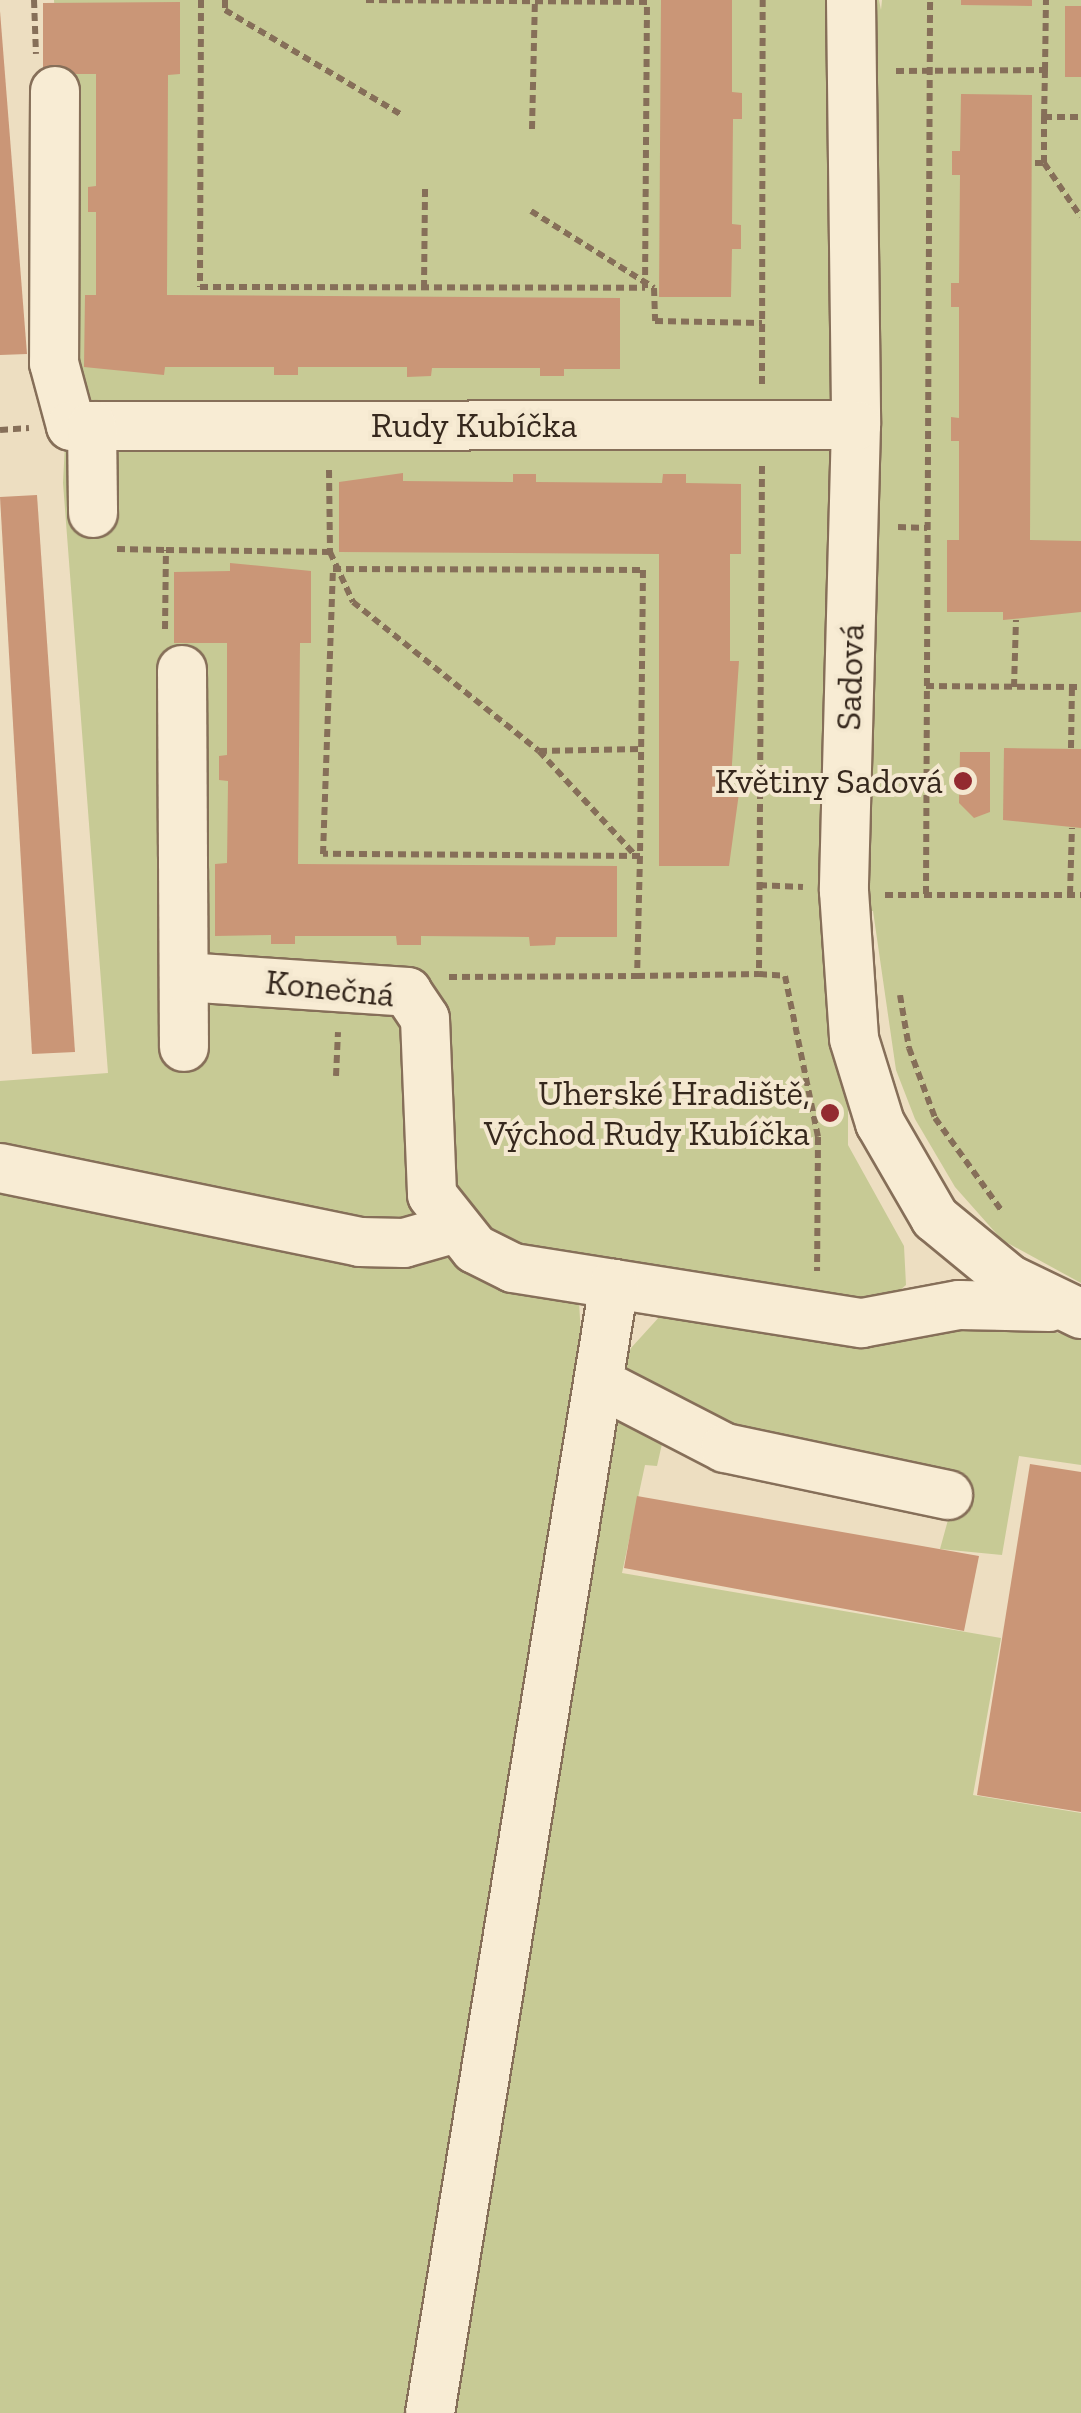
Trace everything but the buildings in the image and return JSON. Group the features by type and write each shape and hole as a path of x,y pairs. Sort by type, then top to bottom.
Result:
{"street":[{"name":"Sadová","path":"851,0 866,893 848,1001 863,1074 880,1122 935,1218 989,1266 1072,1311"},
{"path":"55,91 54,362 70,426 92,426 93,513"},
{"name":"Rudy Kubíčka","path":"92,426 856,424"},
{"path":"182,670 184,1047"},
{"name":"Konečná","path":"184,977 407,992 425,1019 429,1184 454,1229 513,1268 817,1318 905,1317 959,1305 1072,1311"},
{"path":"0,1168 360,1242 404,1243 454,1229"},
{"path":"905,1317 938,1280 935,1218"},
{"path":"430,2413 603,1385 614,1284"},
{"path":"603,1385 726,1448 948,1495"}],"path":[{"path":"201,0 200,287 654,288 655,321 762,322"},
{"path":"225,0 226,10 402,115"},
{"path":"362,0 647,2 645,288"},
{"path":"759,974 763,0"},
{"path":"926,894 930,0"},
{"path":"1046,0 1040,163 1081,217"},
{"path":"532,129 534,1"},
{"path":"852,72 1045,70"},
{"path":"1044,117 1081,117"},
{"path":"424,288 425,188"},
{"path":"531,211 645,288"},
{"path":"330,426 330,552 334,569 324,854 640,856"},
{"path":"182,670 182,659 165,658 166,550 330,552"},
{"path":"334,569 643,570 638,976"},
{"path":"334,569 352,602 539,752 622,850 640,856"},
{"path":"1014,687 1016,620"},
{"path":"926,686 1076,687 1071,748"},
{"path":"539,752 641,749"},
{"path":"1070,894 1072,828"},
{"path":"759,884 866,893 1081,894"},
{"path":"866,893 889,911"},
{"path":"407,992 448,977 784,976 818,1137 817,1318"},
{"path":"897,976 909,1048 935,1118 963,1166 1018,1223"}],"green space":[{"path":"54,0 879,0 881,10 882,0 1081,0 1081,1283 1002,1240 955,1187 915,1119 896,1070 873,911 866,911 848,1001 848,1145 904,1246 906,1285 877,1310 506,1290 579,1301 592,1532 617,1416 664,1435 657,1466 645,1465 622,1573 1001,1638 973,1795 1081,1813 1081,2413 0,2413 0,1081 108,1073 63,483 69,364"},
{"path":"661,1315 846,1343 980,1324 1023,1324 1081,1339 1081,1465 1019,1456 1002,1555 940,1549 959,1480 755,1439 631,1382 625,1363 631,1348"}],"place":[{"name":"Květiny Sadová","path":"963,781"},
{"name":"Uherské Hradiště, Východ Rudy Kubíčka","path":"830,1113"}]}
